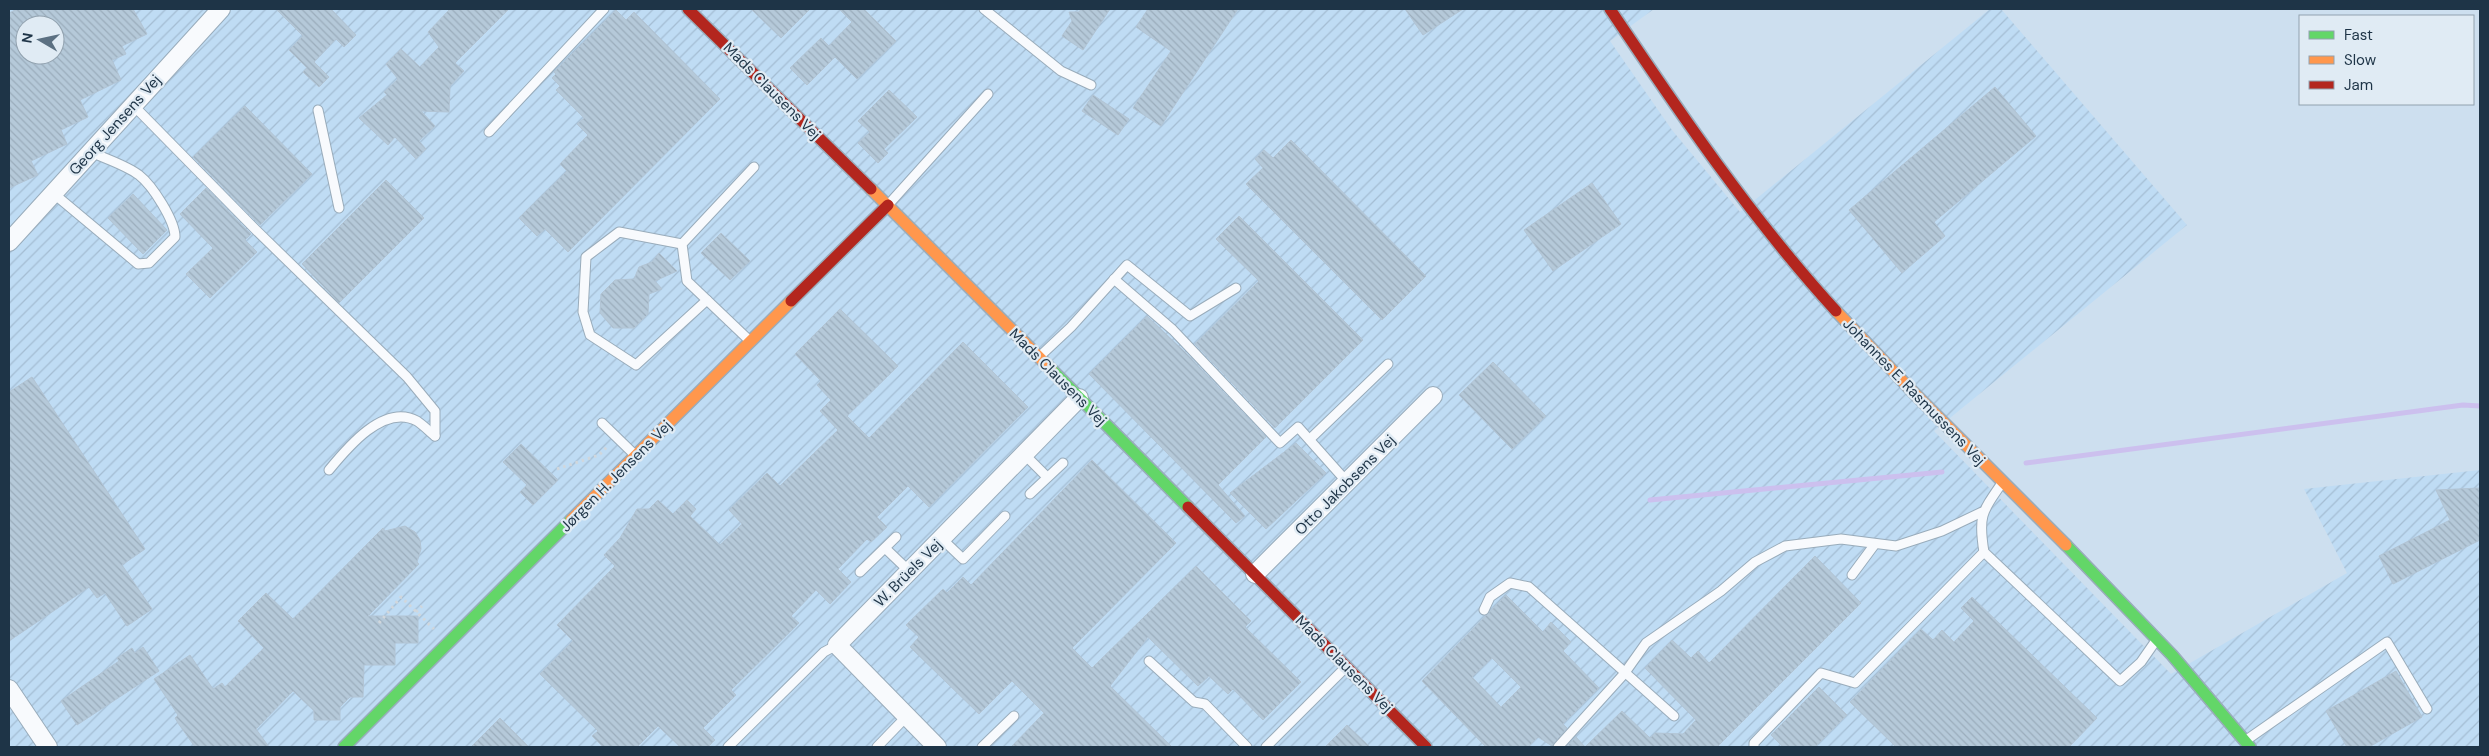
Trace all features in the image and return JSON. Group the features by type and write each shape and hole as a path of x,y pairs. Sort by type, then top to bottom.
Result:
{"street":[{"name":"Georg Jensens Vej","path":"9,242 221,9"},
{"name":"Mads Clausens Vej","path":"688,9 888,205 1426,747"},
{"name":"Johannes E. Rasmussens Vej","path":"1610,9 1672,102 1741,196 1823,296 1917,398 2157,639 2247,744"},
{"name":"Jørgen H. Jensens Vej","path":"344,747 888,205"},
{"name":"Otto Jakobsens Vej","path":"1256,574 1434,396"},
{"name":"W. Brüels Vej","path":"836,645 1079,398"},
{"path":"836,645 937,747"},
{"path":"9,689 48,747"}],"lane":[{"path":"489,132 604,9"},
{"path":"984,9 1061,71 1091,85"},
{"path":"888,205 988,94"},
{"path":"133,105 257,231 407,377 435,411 435,436 416,421 401,417 380,421 350,444 329,470"},
{"path":"318,110 339,208"},
{"path":"53,193 138,264 148,263 175,237 175,228 165,207 140,176 91,152"},
{"path":"682,244 754,167"},
{"path":"682,244 620,232 586,257 584,312 590,335 636,365 707,300"},
{"path":"682,244 687,281 751,342"},
{"path":"1039,358 1127,265 1190,316 1236,288"},
{"path":"1114,279 1173,330 1280,443 1298,427 1347,482"},
{"path":"1310,439 1388,364"},
{"path":"602,423 636,456"},
{"path":"1024,454 1047,477"},
{"path":"1030,494 1063,463"},
{"path":"1558,747 1624,674 1646,643 1722,591 1755,562 1785,546 1841,539 1896,546 1942,531 1982,512 2002,483"},
{"path":"1982,512 1984,552 2120,681 2142,662 2157,639"},
{"path":"941,538 963,559 1006,516"},
{"path":"860,572 896,537"},
{"path":"1852,575 1875,544"},
{"path":"885,548 909,571"},
{"path":"1754,747 1754,743 1822,673 1855,683 1984,552"},
{"path":"1484,610 1490,597 1510,583 1529,587 1624,674 1674,716"},
{"path":"2247,744 2387,642 2427,709"},
{"path":"728,747 824,652 836,645"},
{"path":"1149,661 1194,702 1205,704 1247,747"},
{"path":"1266,747 1347,666"},
{"path":"982,747 1014,716"},
{"path":"876,747 906,717"}],"path":[{"path":"557,469 599,455 616,437"},
{"path":"379,622 401,597 448,643"},
{"path":"416,612 422,606"}],"shaded area":[{"path":"9,9 1654,9 1610,41 1672,130 1740,212 1990,9 2001,9 2187,225 1934,431 2171,674 2347,573 2304,489 2480,470 2480,747 9,747"}],"building":[{"path":"18,9 133,9 147,34 122,46 126,54 112,60 121,80 80,100 88,117 61,130 67,144 31,161 38,175 9,188 9,13"},
{"path":"276,9 331,9 356,35 344,47 336,39 314,62 329,77 319,87 303,72 307,68 289,50 303,36"},
{"path":"450,9 509,9 455,63 464,71 450,86 449,112 421,111 435,126 419,141 426,149 416,159 395,137 388,145 359,118 387,95 384,92 398,79 386,64 401,49 420,67 439,47 428,32"},
{"path":"751,9 810,9 781,38"},
{"path":"839,9 864,9 896,41 857,79 835,57 807,85 790,68 821,38 829,46 852,22"},
{"path":"1081,9 1110,9 1083,50 1062,36 1072,21 1069,12 1079,12"},
{"path":"1148,9 1238,9 1161,126 1133,108 1171,51 1136,27"},
{"path":"1405,9 1463,9 1423,35"},
{"path":"616,10 626,20 634,12 720,99 568,252 545,229 537,236 519,218 567,171 560,164 588,135 577,124 584,118 556,90 560,86 552,78 556,74 554,72"},
{"path":"1995,87 2036,136 1934,222 1945,236 1902,273 1849,210"},
{"path":"889,90 917,117 884,149 888,153 878,163 858,143 870,132 858,121"},
{"path":"1093,95 1129,119 1118,135 1082,111"},
{"path":"245,106 312,174 260,225 193,157"},
{"path":"1291,140 1426,276 1382,320 1246,184 1263,168 1255,159 1264,150 1273,158"},
{"path":"386,180 424,218 339,303 302,264"},
{"path":"1592,183 1621,224 1553,271 1524,230"},
{"path":"206,188 251,234 245,240 257,252 210,298 186,274 213,248 180,214"},
{"path":"133,194 167,230 143,254 108,218"},
{"path":"1239,216 1363,340 1275,428 1195,344 1259,281 1216,239"},
{"path":"721,233 750,261 730,280 701,253"},
{"path":"659,253 677,271 655,281 662,289 649,294 648,314 634,328 613,328 600,313 601,294 615,280 634,279 639,267 652,262"},
{"path":"840,309 898,366 847,416 869,438 963,342 1028,407 929,507 908,486 877,517 887,527 871,542 867,539 838,569 851,582 830,604 816,590 791,616 799,623 731,690 736,695 703,728 715,740 708,747 680,747 658,726 637,747 603,747 592,736 598,731 540,674 573,641 557,625 615,566 604,555 620,538 637,509 649,509 658,500 673,514 687,500 696,509 690,516 720,545 742,524 729,510 767,473 780,486 838,430 820,411 831,400 817,385 821,381 795,354"},
{"path":"1147,316 1186,353 1266,437 1218,485 1245,516 1236,523 1089,374"},
{"path":"1493,362 1546,416 1512,449 1459,395"},
{"path":"32,377 145,549 122,565 152,609 127,626 105,593 97,598 89,587 9,641 9,392"},
{"path":"1296,443 1326,473 1266,529 1230,493"},
{"path":"521,444 558,480 533,505 520,492 527,485 503,462"},
{"path":"1092,460 1176,543 1072,648 1092,668 1196,566 1251,621 1245,627 1301,682 1263,720 1233,689 1228,694 1209,676 1198,686 1148,637 1110,686 1172,747 1011,747 1044,713 1012,681 979,714 910,647 919,637 906,625 943,589 947,593 963,577 971,585"},
{"path":"2480,488 2480,540 2393,584 2379,556 2450,520 2436,490"},
{"path":"405,526 415,532 420,540 421,549 417,562 419,564 368,616 418,616 418,643 395,643 395,665 364,665 363,697 350,697 340,707 340,720 314,720 314,711 293,691 256,729 269,747 195,747 178,723 175,718 178,715 154,679 190,655 213,689 222,683 225,687 264,648 238,621 266,593 293,619 383,528 385,531"},
{"path":"1815,556 1861,603 1717,747 1585,747 1622,711 1650,738 1655,733 1683,734 1696,720 1645,668 1672,640 1691,658 1698,651 1709,663"},
{"path":"1506,595 1543,632 1551,622 1571,642 1563,651 1599,688 1563,724 1567,728 1552,746 1538,737 1528,747 1486,747 1422,681","holes":["1492,658 1521,687 1501,707 1472,677"]},
{"path":"1972,597 2097,718 2069,747 1896,747 1850,702 1921,629 1933,640 1942,630 1954,642 1974,621 1961,608"},
{"path":"143,647 159,671 77,725 61,701 119,661 117,658 132,648 135,653"},
{"path":"2396,671 2422,717 2369,747 2347,747 2326,711"},
{"path":"1819,687 1847,715 1815,747 1783,747 1771,735"},
{"path":"500,718 529,747 471,747"},
{"path":"1347,725 1370,747 1325,747"},
{"path":"1576,737 1585,747 1566,747"}],"waterway":[{"path":"2026,463 2463,405 2480,406"},
{"path":"1650,500 1942,472"}],"traffic: fast":[{"path":"1051,369 1188,507"},
{"path":"344,747 571,520"},
{"path":"2066,545 2172,655 2250,747"}],"traffic: slow":[{"path":"871,189 1051,369"},
{"path":"571,520 791,301"},
{"path":"1836,311 1911,390 2066,545"}],"traffic: jam":[{"path":"688,9 871,189"},
{"path":"1610,9 1717,164 1775,239 1836,311"},
{"path":"791,301 888,205"},
{"path":"1188,507 1426,747"}]}
